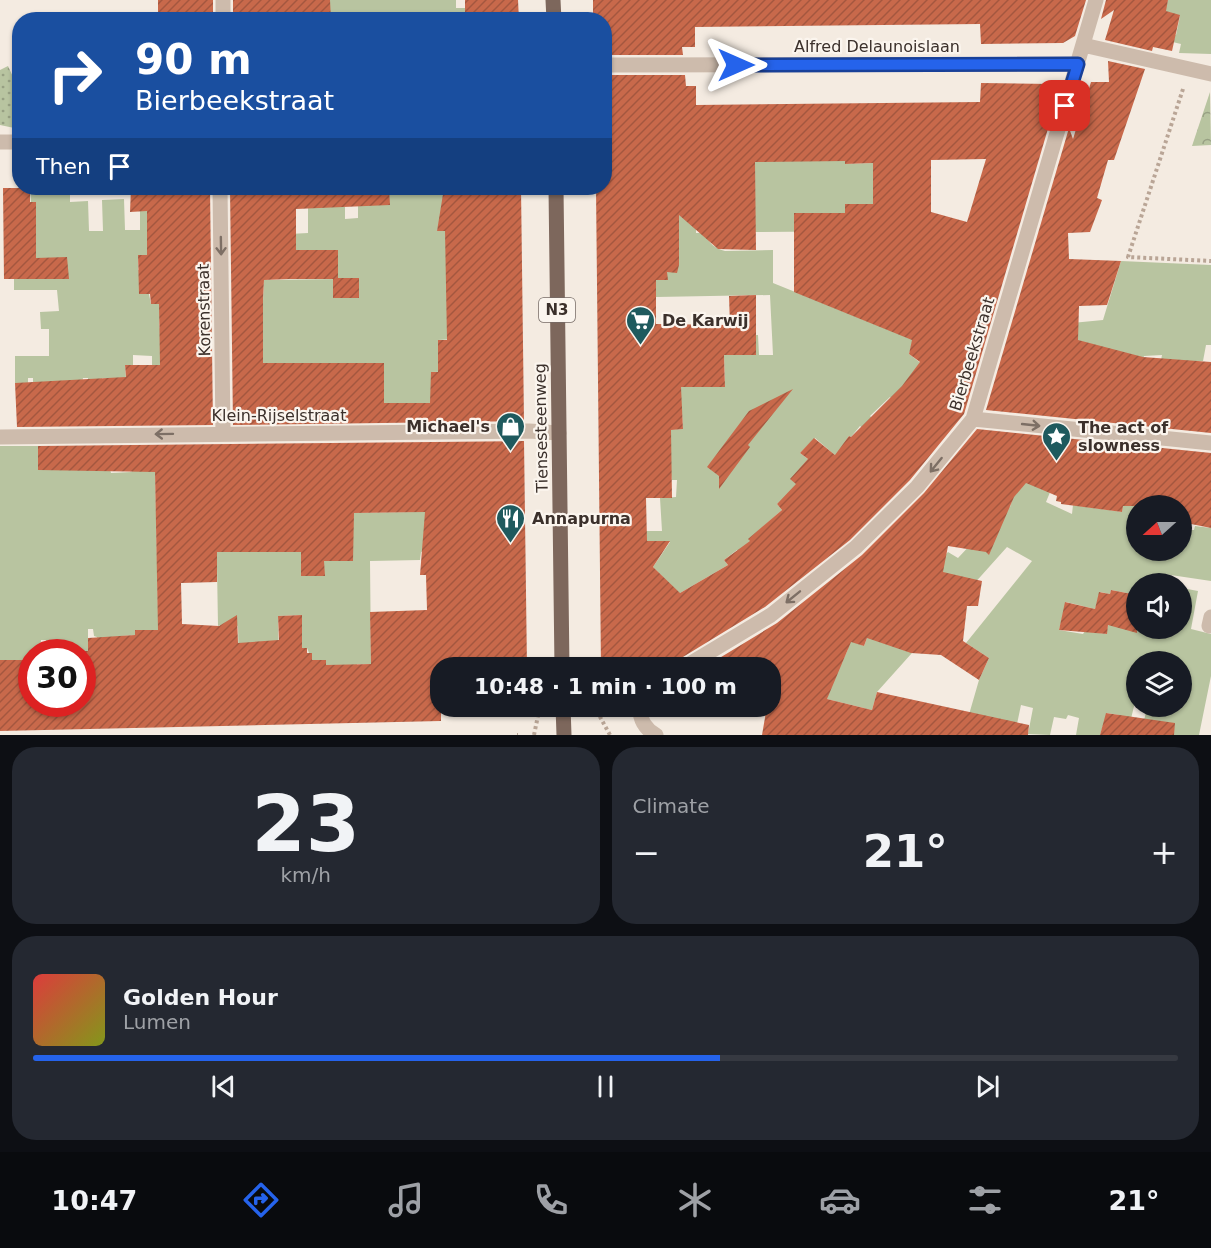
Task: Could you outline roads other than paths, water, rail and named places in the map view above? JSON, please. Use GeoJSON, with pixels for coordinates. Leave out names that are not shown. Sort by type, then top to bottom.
{"type":"FeatureCollection","features":[{"type":"Feature","properties":{"kind":"main road","name":"Tiensesteenweg"},"geometry":{"type":"LineString","coordinates":[[556,195],[562,657]]}},
{"type":"Feature","properties":{"kind":"main road"},"geometry":{"type":"LineString","coordinates":[[563,717],[564,735]]}},
{"type":"Feature","properties":{"kind":"street","name":"Bierbeekstraat"},"geometry":{"type":"LineString","coordinates":[[701,657],[771,615],[856,547],[917,487],[973,419],[1096,0]]}},
{"type":"Feature","properties":{"kind":"street"},"geometry":{"type":"LineString","coordinates":[[1083,45],[1211,74]]}},
{"type":"Feature","properties":{"kind":"street","name":"Alfred Delaunoislaan"},"geometry":{"type":"LineString","coordinates":[[612,65],[1078,64]]}},
{"type":"Feature","properties":{"kind":"street","name":"Korenstraat"},"geometry":{"type":"LineString","coordinates":[[220,195],[223,433]]}},
{"type":"Feature","properties":{"kind":"street"},"geometry":{"type":"LineString","coordinates":[[973,419],[1211,443]]}},
{"type":"Feature","properties":{"kind":"street","name":"Klein-Rijselstraat"},"geometry":{"type":"LineString","coordinates":[[0,437],[223,433],[529,431],[559,433]]}},
{"type":"Feature","properties":{"kind":"street"},"geometry":{"type":"LineString","coordinates":[[639,717],[653,733]]}},
{"type":"Feature","properties":{"kind":"place","name":"De Karwij"},"geometry":{"type":"Point","coordinates":[641,346]}},
{"type":"Feature","properties":{"kind":"place","name":"Michael's"},"geometry":{"type":"Point","coordinates":[511,452]}},
{"type":"Feature","properties":{"kind":"place","name":"The act of slowness"},"geometry":{"type":"Point","coordinates":[1057,462]}},
{"type":"Feature","properties":{"kind":"place","name":"Annapurna"},"geometry":{"type":"Point","coordinates":[511,544]}}]}
